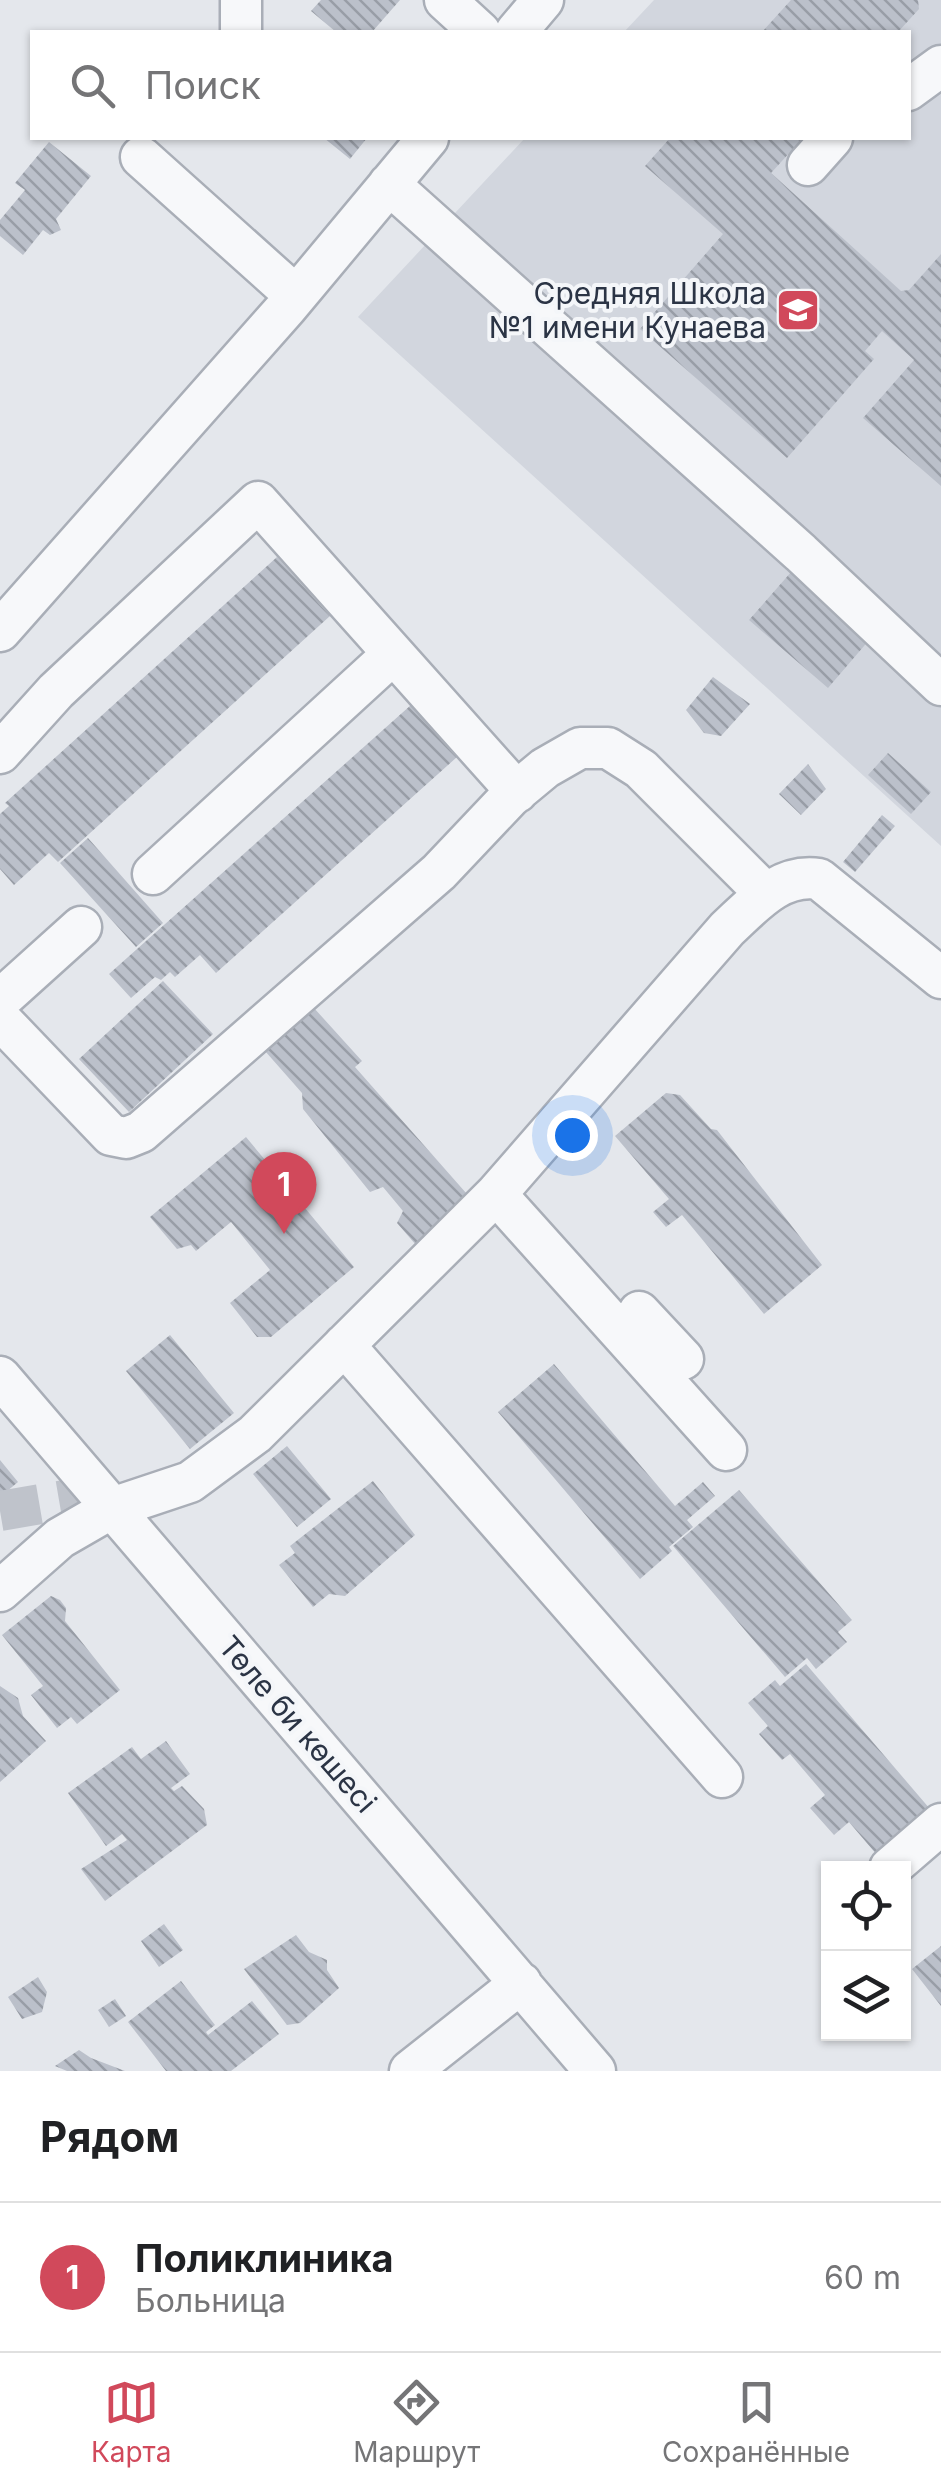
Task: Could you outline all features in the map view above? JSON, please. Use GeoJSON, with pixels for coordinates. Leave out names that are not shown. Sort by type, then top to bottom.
{"type":"FeatureCollection","features":[{"type":"Feature","properties":{"kind":"street"},"geometry":{"type":"LineString","coordinates":[[444,0],[478,30]]}},
{"type":"Feature","properties":{"kind":"street"},"geometry":{"type":"LineString","coordinates":[[518,30],[543,0]]}},
{"type":"Feature","properties":{"kind":"street"},"geometry":{"type":"LineString","coordinates":[[0,631],[296,296],[426,140]]}},
{"type":"Feature","properties":{"kind":"street"},"geometry":{"type":"LineString","coordinates":[[141,157],[296,296]]}},
{"type":"Feature","properties":{"kind":"street"},"geometry":{"type":"LineString","coordinates":[[389,184],[937,674]]}},
{"type":"Feature","properties":{"kind":"street"},"geometry":{"type":"LineString","coordinates":[[0,753],[56,691],[258,502],[517,792]]}},
{"type":"Feature","properties":{"kind":"street"},"geometry":{"type":"LineString","coordinates":[[153,874],[394,654]]}},
{"type":"Feature","properties":{"kind":"street"},"geometry":{"type":"LineString","coordinates":[[0,1019],[110,1136],[126,1138],[141,1132],[439,872],[517,792],[545,768],[580,748],[608,748],[640,770],[766,894]]}},
{"type":"Feature","properties":{"kind":"street"},"geometry":{"type":"LineString","coordinates":[[0,1591],[60,1538],[112,1508],[190,1482],[255,1434],[504,1183],[727,929],[766,894],[798,876],[835,888],[941,978]]}},
{"type":"Feature","properties":{"kind":"street"},"geometry":{"type":"LineString","coordinates":[[0,1000],[81,927]]}},
{"type":"Feature","properties":{"kind":"street"},"geometry":{"type":"LineString","coordinates":[[504,1183],[682,1359]]}},
{"type":"Feature","properties":{"kind":"street"},"geometry":{"type":"LineString","coordinates":[[504,1183],[726,1450]]}},
{"type":"Feature","properties":{"kind":"street"},"geometry":{"type":"LineString","coordinates":[[344,1344],[722,1777]]}},
{"type":"Feature","properties":{"kind":"street","name":"Төле би көшесі"},"geometry":{"type":"LineString","coordinates":[[0,1377],[595,2071]]}},
{"type":"Feature","properties":{"kind":"street"},"geometry":{"type":"LineString","coordinates":[[898,1861],[941,1824]]}},
{"type":"Feature","properties":{"kind":"street"},"geometry":{"type":"LineString","coordinates":[[410,2071],[521,1983]]}},
{"type":"Feature","properties":{"kind":"shaded area"},"geometry":{"type":"Polygon","coordinates":[[[654,0],[941,0],[941,846],[358,317],[523,140],[911,140],[911,30],[626,30],[654,0]]]}},
{"type":"Feature","properties":{"kind":"building"},"geometry":{"type":"Polygon","coordinates":[[[321,0],[400,0],[374,30],[334,30],[311,11],[321,0]]]}},
{"type":"Feature","properties":{"kind":"building"},"geometry":{"type":"Polygon","coordinates":[[[791,0],[918,0],[919,9],[900,30],[764,30],[791,0]]]}},
{"type":"Feature","properties":{"kind":"building"},"geometry":{"type":"Polygon","coordinates":[[[326,140],[365,140],[350,159],[326,140]]]}},
{"type":"Feature","properties":{"kind":"building","name":"Средняя Школа №1 имени Кунаева"},"geometry":{"type":"Polygon","coordinates":[[[668,140],[801,140],[771,173],[901,291],[909,290],[941,254],[941,486],[863,418],[914,360],[882,331],[865,351],[874,359],[787,458],[640,329],[723,234],[645,166],[668,140]]]}},
{"type":"Feature","properties":{"kind":"building"},"geometry":{"type":"Polygon","coordinates":[[[49,142],[91,176],[56,219],[61,230],[50,235],[43,230],[23,255],[0,236],[0,220],[25,190],[15,183],[49,142]]]}},
{"type":"Feature","properties":{"kind":"building"},"geometry":{"type":"Polygon","coordinates":[[[277,557],[330,616],[58,862],[49,853],[14,885],[0,869],[0,814],[9,806],[5,803],[277,557]]]}},
{"type":"Feature","properties":{"kind":"building"},"geometry":{"type":"Polygon","coordinates":[[[792,571],[870,639],[828,688],[749,620],[792,571]]]}},
{"type":"Feature","properties":{"kind":"building"},"geometry":{"type":"Polygon","coordinates":[[[713,677],[750,704],[721,736],[704,733],[686,710],[713,677]]]}},
{"type":"Feature","properties":{"kind":"building"},"geometry":{"type":"Polygon","coordinates":[[[411,705],[457,757],[216,973],[200,955],[175,977],[170,972],[161,980],[155,977],[131,998],[109,974],[411,705]]]}},
{"type":"Feature","properties":{"kind":"building"},"geometry":{"type":"Polygon","coordinates":[[[888,753],[931,792],[911,814],[868,775],[888,753]]]}},
{"type":"Feature","properties":{"kind":"building"},"geometry":{"type":"Polygon","coordinates":[[[808,764],[826,789],[801,815],[779,794],[808,764]]]}},
{"type":"Feature","properties":{"kind":"building"},"geometry":{"type":"Polygon","coordinates":[[[882,815],[895,826],[855,872],[843,862],[882,815]]]}},
{"type":"Feature","properties":{"kind":"building"},"geometry":{"type":"Polygon","coordinates":[[[88,838],[163,923],[136,947],[60,863],[88,838]]]}},
{"type":"Feature","properties":{"kind":"building"},"geometry":{"type":"Polygon","coordinates":[[[163,981],[213,1034],[129,1112],[79,1059],[163,981]]]}},
{"type":"Feature","properties":{"kind":"building"},"geometry":{"type":"Polygon","coordinates":[[[314,1008],[362,1061],[355,1067],[474,1202],[416,1245],[397,1223],[403,1211],[383,1187],[370,1192],[303,1109],[302,1093],[265,1051],[314,1008]]]}},
{"type":"Feature","properties":{"kind":"building"},"geometry":{"type":"Polygon","coordinates":[[[666,1093],[680,1095],[711,1129],[717,1130],[822,1265],[764,1314],[682,1215],[666,1227],[653,1212],[669,1199],[615,1136],[666,1093]]]}},
{"type":"Feature","properties":{"kind":"building"},"geometry":{"type":"Polygon","coordinates":[[[246,1137],[354,1267],[271,1337],[257,1337],[230,1303],[270,1270],[231,1222],[196,1251],[191,1245],[177,1249],[150,1217],[246,1137]]]}},
{"type":"Feature","properties":{"kind":"building"},"geometry":{"type":"Polygon","coordinates":[[[170,1335],[234,1413],[190,1449],[126,1371],[170,1335]]]}},
{"type":"Feature","properties":{"kind":"building"},"geometry":{"type":"Polygon","coordinates":[[[554,1364],[675,1506],[703,1482],[715,1496],[687,1520],[693,1527],[669,1547],[672,1551],[640,1579],[498,1412],[554,1364]]]}},
{"type":"Feature","properties":{"kind":"building"},"geometry":{"type":"Polygon","coordinates":[[[287,1446],[331,1499],[297,1527],[253,1474],[287,1446]]]}},
{"type":"Feature","properties":{"kind":"building"},"geometry":{"type":"Polygon","coordinates":[[[0,1460],[18,1482],[0,1497],[0,1460]]]}},
{"type":"Feature","properties":{"kind":"building"},"geometry":{"type":"Polygon","coordinates":[[[373,1481],[415,1535],[345,1596],[329,1594],[313,1607],[279,1565],[295,1553],[290,1546],[373,1481]]]}},
{"type":"Feature","properties":{"kind":"building"},"geometry":{"type":"Polygon","coordinates":[[[739,1490],[852,1620],[838,1632],[847,1642],[816,1669],[807,1658],[785,1677],[673,1546],[739,1490]]]}},
{"type":"Feature","properties":{"kind":"building"},"geometry":{"type":"Polygon","coordinates":[[[51,1596],[66,1608],[65,1621],[120,1690],[77,1724],[71,1717],[57,1728],[31,1695],[43,1686],[2,1635],[51,1596]]]}},
{"type":"Feature","properties":{"kind":"building"},"geometry":{"type":"Polygon","coordinates":[[[806,1664],[936,1816],[884,1861],[849,1822],[834,1835],[810,1808],[825,1795],[790,1754],[782,1760],[759,1734],[768,1726],[748,1703],[775,1680],[780,1686],[806,1664]]]}},
{"type":"Feature","properties":{"kind":"building"},"geometry":{"type":"Polygon","coordinates":[[[0,1686],[18,1698],[23,1716],[46,1741],[0,1782],[0,1686]]]}},
{"type":"Feature","properties":{"kind":"building"},"geometry":{"type":"Polygon","coordinates":[[[166,1741],[190,1774],[171,1788],[174,1791],[182,1786],[204,1809],[207,1825],[105,1901],[81,1869],[127,1840],[122,1834],[106,1846],[68,1793],[132,1747],[141,1759],[166,1741]]]}},
{"type":"Feature","properties":{"kind":"building"},"geometry":{"type":"Polygon","coordinates":[[[164,1924],[183,1950],[159,1967],[141,1941],[164,1924]]]}},
{"type":"Feature","properties":{"kind":"building"},"geometry":{"type":"Polygon","coordinates":[[[296,1935],[309,1952],[327,1960],[327,1970],[339,1988],[300,2023],[287,2025],[244,1969],[296,1935]]]}},
{"type":"Feature","properties":{"kind":"building"},"geometry":{"type":"Polygon","coordinates":[[[941,1946],[941,2006],[912,1969],[941,1946]]]}},
{"type":"Feature","properties":{"kind":"building"},"geometry":{"type":"Polygon","coordinates":[[[38,1977],[47,1992],[42,2012],[22,2019],[8,1997],[38,1977]]]}},
{"type":"Feature","properties":{"kind":"building"},"geometry":{"type":"Polygon","coordinates":[[[181,1981],[215,2025],[206,2032],[208,2035],[252,2001],[279,2034],[231,2071],[166,2071],[128,2022],[181,1981]]]}},
{"type":"Feature","properties":{"kind":"building"},"geometry":{"type":"Polygon","coordinates":[[[115,1999],[126,2016],[109,2027],[98,2010],[115,1999]]]}},
{"type":"Feature","properties":{"kind":"building"},"geometry":{"type":"Polygon","coordinates":[[[79,2050],[125,2071],[67,2071],[55,2066],[79,2050]]]}},
{"type":"Feature","properties":{"kind":"tunnel"},"geometry":{"type":"LineString","coordinates":[[0,1511],[99,1494]]}},
{"type":"Feature","properties":{"kind":"place","name":"Средняя Школа №1 имени Кунаева"},"geometry":{"type":"Point","coordinates":[798,310]}},
{"type":"Feature","properties":{"kind":"place","name":"Поликлиника"},"geometry":{"type":"Point","coordinates":[284,1234]}}]}
